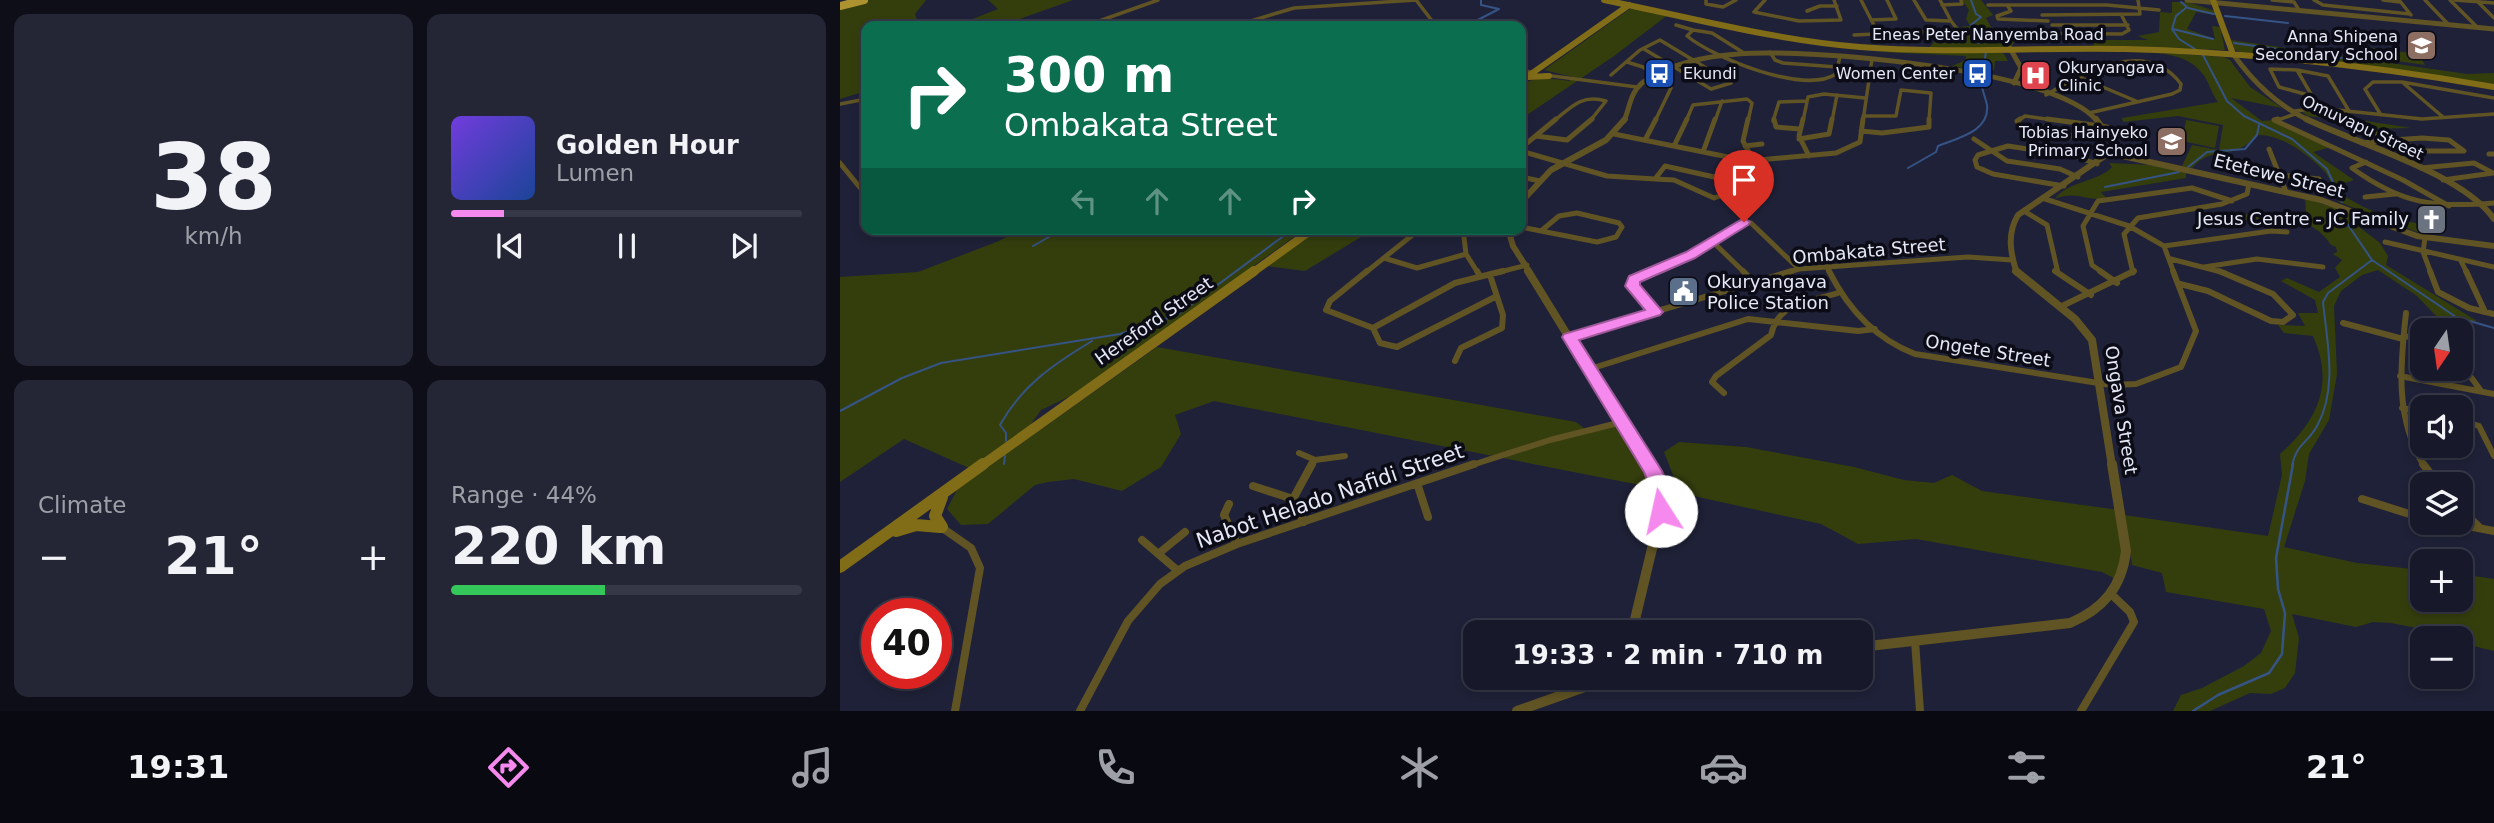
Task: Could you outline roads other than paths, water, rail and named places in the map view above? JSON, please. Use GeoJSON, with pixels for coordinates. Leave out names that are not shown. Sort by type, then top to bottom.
{"type":"FeatureCollection","features":[{"type":"Feature","properties":{"kind":"highway"},"geometry":{"type":"LineString","coordinates":[[840,5],[858,0]]}},
{"type":"Feature","properties":{"kind":"highway"},"geometry":{"type":"LineString","coordinates":[[840,5],[864,0]]}},
{"type":"Feature","properties":{"kind":"main road","name":"Eneas Peter Nanyemba Road"},"geometry":{"type":"LineString","coordinates":[[1604,0],[1632,2],[1831,44],[1919,50],[2026,48],[2208,52],[2282,58]]}},
{"type":"Feature","properties":{"kind":"main road"},"geometry":{"type":"LineString","coordinates":[[2213,1],[2234,56]]}},
{"type":"Feature","properties":{"kind":"main road"},"geometry":{"type":"LineString","coordinates":[[1526,78],[1632,2]]}},
{"type":"Feature","properties":{"kind":"main road"},"geometry":{"type":"LineString","coordinates":[[1989,49],[2015,56],[2017,50],[2026,48]]}},
{"type":"Feature","properties":{"kind":"main road","name":"Eneas Peter Nanyemba Road"},"geometry":{"type":"LineString","coordinates":[[2208,52],[2239,57],[2282,58],[2494,87]]}},
{"type":"Feature","properties":{"kind":"main road"},"geometry":{"type":"LineString","coordinates":[[1536,71],[1549,76]]}},
{"type":"Feature","properties":{"kind":"main road"},"geometry":{"type":"LineString","coordinates":[[1526,80],[1549,76]]}},
{"type":"Feature","properties":{"kind":"main road","name":"Hereford Street"},"geometry":{"type":"LineString","coordinates":[[840,565],[1305,235]]}},
{"type":"Feature","properties":{"kind":"main road","name":"Hereford Street"},"geometry":{"type":"LineString","coordinates":[[840,565],[1016,441]]}},
{"type":"Feature","properties":{"kind":"main road"},"geometry":{"type":"LineString","coordinates":[[941,527],[937,522],[936,510],[950,489]]}},
{"type":"Feature","properties":{"kind":"main road"},"geometry":{"type":"LineString","coordinates":[[881,538],[916,525],[941,527]]}},
{"type":"Feature","properties":{"kind":"street"},"geometry":{"type":"LineString","coordinates":[[1099,21],[1158,0]]}},
{"type":"Feature","properties":{"kind":"street"},"geometry":{"type":"LineString","coordinates":[[1247,21],[1300,7],[1416,0],[1432,21]]}},
{"type":"Feature","properties":{"kind":"street"},"geometry":{"type":"LineString","coordinates":[[1706,0],[1706,4],[1723,7],[1736,0]]}},
{"type":"Feature","properties":{"kind":"street"},"geometry":{"type":"LineString","coordinates":[[1765,0],[1754,12],[1817,21],[1843,19],[1834,0]]}},
{"type":"Feature","properties":{"kind":"street"},"geometry":{"type":"LineString","coordinates":[[1861,0],[1879,34]]}},
{"type":"Feature","properties":{"kind":"street"},"geometry":{"type":"LineString","coordinates":[[1871,20],[1896,19],[1887,0]]}},
{"type":"Feature","properties":{"kind":"street"},"geometry":{"type":"LineString","coordinates":[[1914,0],[1926,20],[1951,21]]}},
{"type":"Feature","properties":{"kind":"street"},"geometry":{"type":"LineString","coordinates":[[1941,2],[1962,4],[1961,0]]}},
{"type":"Feature","properties":{"kind":"street"},"geometry":{"type":"LineString","coordinates":[[2029,0],[2059,33]]}},
{"type":"Feature","properties":{"kind":"street"},"geometry":{"type":"LineString","coordinates":[[2042,15],[2140,14],[2138,0]]}},
{"type":"Feature","properties":{"kind":"street"},"geometry":{"type":"LineString","coordinates":[[2187,0],[2494,29]]}},
{"type":"Feature","properties":{"kind":"street"},"geometry":{"type":"LineString","coordinates":[[2272,0],[2294,2],[2299,10]]}},
{"type":"Feature","properties":{"kind":"street"},"geometry":{"type":"LineString","coordinates":[[2314,0],[2323,5],[2410,14]]}},
{"type":"Feature","properties":{"kind":"street"},"geometry":{"type":"LineString","coordinates":[[2383,0],[2399,1],[2417,22]]}},
{"type":"Feature","properties":{"kind":"street"},"geometry":{"type":"LineString","coordinates":[[2425,0],[2448,24]]}},
{"type":"Feature","properties":{"kind":"street"},"geometry":{"type":"LineString","coordinates":[[2452,0],[2477,27]]}},
{"type":"Feature","properties":{"kind":"street"},"geometry":{"type":"LineString","coordinates":[[2452,0],[2494,4]]}},
{"type":"Feature","properties":{"kind":"street"},"geometry":{"type":"LineString","coordinates":[[1854,35],[1958,30],[1941,2]]}},
{"type":"Feature","properties":{"kind":"street"},"geometry":{"type":"LineString","coordinates":[[2477,2],[2494,18]]}},
{"type":"Feature","properties":{"kind":"street"},"geometry":{"type":"LineString","coordinates":[[2081,3],[2091,14]]}},
{"type":"Feature","properties":{"kind":"street"},"geometry":{"type":"LineString","coordinates":[[1989,5],[2081,3],[2159,10]]}},
{"type":"Feature","properties":{"kind":"street"},"geometry":{"type":"LineString","coordinates":[[2007,5],[2011,11],[1997,16],[1998,19],[2048,21]]}},
{"type":"Feature","properties":{"kind":"street"},"geometry":{"type":"LineString","coordinates":[[1817,21],[1814,14],[1807,11],[1820,6],[1836,6]]}},
{"type":"Feature","properties":{"kind":"street"},"geometry":{"type":"LineString","coordinates":[[2487,11],[2494,12]]}},
{"type":"Feature","properties":{"kind":"street"},"geometry":{"type":"LineString","coordinates":[[2009,33],[2122,34],[2128,31],[2128,25],[2121,14]]}},
{"type":"Feature","properties":{"kind":"street"},"geometry":{"type":"LineString","coordinates":[[1676,25],[1712,33],[1744,53]]}},
{"type":"Feature","properties":{"kind":"street"},"geometry":{"type":"LineString","coordinates":[[2052,25],[2128,25]]}},
{"type":"Feature","properties":{"kind":"street"},"geometry":{"type":"LineString","coordinates":[[1693,30],[1687,34],[1688,38],[1721,56],[1768,73],[1829,78],[1836,75],[1840,57]]}},
{"type":"Feature","properties":{"kind":"street"},"geometry":{"type":"LineString","coordinates":[[1611,75],[1654,41],[1663,40],[1731,84],[1711,89],[1644,49]]}},
{"type":"Feature","properties":{"kind":"street"},"geometry":{"type":"LineString","coordinates":[[2010,48],[2021,71],[2014,83]]}},
{"type":"Feature","properties":{"kind":"street"},"geometry":{"type":"LineString","coordinates":[[1770,52],[1775,60],[1783,63],[1837,67]]}},
{"type":"Feature","properties":{"kind":"street"},"geometry":{"type":"LineString","coordinates":[[1526,196],[1562,162],[1614,134],[1622,124],[1629,98],[1637,87],[1676,68],[1721,56],[1770,52],[1954,68],[2014,83],[2089,113],[2107,127],[2113,141],[2109,153],[2097,164],[2042,198],[2012,221],[2012,260]]}},
{"type":"Feature","properties":{"kind":"street","name":"Omuvapu Street"},"geometry":{"type":"LineString","coordinates":[[2234,56],[2253,84],[2297,112],[2443,180],[2482,204],[2493,216]]}},
{"type":"Feature","properties":{"kind":"street"},"geometry":{"type":"LineString","coordinates":[[1614,134],[1753,160],[1847,150],[1860,142],[1872,59]]}},
{"type":"Feature","properties":{"kind":"street"},"geometry":{"type":"LineString","coordinates":[[1627,62],[1656,76],[1671,88],[1645,140]]}},
{"type":"Feature","properties":{"kind":"street"},"geometry":{"type":"LineString","coordinates":[[2046,95],[2101,65],[2125,63],[2161,68],[2179,80],[2178,92],[2089,113]]}},
{"type":"Feature","properties":{"kind":"street"},"geometry":{"type":"LineString","coordinates":[[1936,78],[1954,68]]}},
{"type":"Feature","properties":{"kind":"street"},"geometry":{"type":"LineString","coordinates":[[1526,70],[1536,71]]}},
{"type":"Feature","properties":{"kind":"street"},"geometry":{"type":"LineString","coordinates":[[2312,96],[2279,87],[2269,70],[2297,70],[2328,76],[2349,111]]}},
{"type":"Feature","properties":{"kind":"street"},"geometry":{"type":"LineString","coordinates":[[2297,70],[2319,108]]}},
{"type":"Feature","properties":{"kind":"street"},"geometry":{"type":"LineString","coordinates":[[1549,76],[1637,87]]}},
{"type":"Feature","properties":{"kind":"street"},"geometry":{"type":"LineString","coordinates":[[2079,77],[2136,101]]}},
{"type":"Feature","properties":{"kind":"street"},"geometry":{"type":"LineString","coordinates":[[2381,115],[2365,89],[2367,85],[2380,81],[2402,82],[2494,98]]}},
{"type":"Feature","properties":{"kind":"street"},"geometry":{"type":"LineString","coordinates":[[2402,82],[2440,118],[2440,127]]}},
{"type":"Feature","properties":{"kind":"street"},"geometry":{"type":"LineString","coordinates":[[1861,131],[1893,132],[1928,127],[1931,93],[1901,90],[1896,116],[1863,116]]}},
{"type":"Feature","properties":{"kind":"street"},"geometry":{"type":"LineString","coordinates":[[1799,139],[1829,134],[1837,95]]}},
{"type":"Feature","properties":{"kind":"street"},"geometry":{"type":"LineString","coordinates":[[1809,156],[1799,139],[1806,101],[1810,96],[1865,98]]}},
{"type":"Feature","properties":{"kind":"street"},"geometry":{"type":"LineString","coordinates":[[1526,145],[1536,136],[1580,99],[1592,97],[1606,101],[1595,116],[1567,140],[1536,136]]}},
{"type":"Feature","properties":{"kind":"street"},"geometry":{"type":"LineString","coordinates":[[840,104],[861,100]]}},
{"type":"Feature","properties":{"kind":"street"},"geometry":{"type":"LineString","coordinates":[[1703,152],[1723,101]]}},
{"type":"Feature","properties":{"kind":"street"},"geometry":{"type":"LineString","coordinates":[[1674,146],[1693,105],[1751,101],[1742,137],[1753,160]]}},
{"type":"Feature","properties":{"kind":"street"},"geometry":{"type":"LineString","coordinates":[[1800,130],[1776,127],[1773,122],[1779,101],[1806,101]]}},
{"type":"Feature","properties":{"kind":"street"},"geometry":{"type":"LineString","coordinates":[[2449,206],[2366,162],[2274,120],[2319,108],[2440,118],[2494,114]]}},
{"type":"Feature","properties":{"kind":"street"},"geometry":{"type":"LineString","coordinates":[[2086,124],[2078,135],[2073,136],[2022,128],[2017,121],[2025,116],[2086,124],[2107,127]]}},
{"type":"Feature","properties":{"kind":"street"},"geometry":{"type":"LineString","coordinates":[[2362,143],[2394,141],[2440,137],[2464,151],[2428,153],[2394,141],[2366,129]]}},
{"type":"Feature","properties":{"kind":"street"},"geometry":{"type":"LineString","coordinates":[[1974,139],[2007,161],[2060,169],[2078,177]]}},
{"type":"Feature","properties":{"kind":"street"},"geometry":{"type":"LineString","coordinates":[[1745,146],[1762,144]]}},
{"type":"Feature","properties":{"kind":"street"},"geometry":{"type":"LineString","coordinates":[[2064,186],[1983,172],[1975,165],[1975,160],[1978,155],[2006,146],[2074,156],[2097,164]]}},
{"type":"Feature","properties":{"kind":"street"},"geometry":{"type":"LineString","coordinates":[[2269,149],[2286,192]]}},
{"type":"Feature","properties":{"kind":"street"},"geometry":{"type":"LineString","coordinates":[[1526,151],[1607,176],[1682,182],[1714,198],[1720,196],[1732,181],[1667,166],[1663,166],[1655,179]]}},
{"type":"Feature","properties":{"kind":"street","name":"Etetewe Street"},"geometry":{"type":"LineString","coordinates":[[2109,153],[2321,200],[2425,238],[2494,245]]}},
{"type":"Feature","properties":{"kind":"street"},"geometry":{"type":"LineString","coordinates":[[2366,162],[2352,168],[2414,204],[2449,206],[2494,203]]}},
{"type":"Feature","properties":{"kind":"street"},"geometry":{"type":"LineString","coordinates":[[840,163],[861,189]]}},
{"type":"Feature","properties":{"kind":"street"},"geometry":{"type":"LineString","coordinates":[[2420,169],[2474,163],[2493,173],[2443,180]]}},
{"type":"Feature","properties":{"kind":"street"},"geometry":{"type":"LineString","coordinates":[[2281,175],[2319,179]]}},
{"type":"Feature","properties":{"kind":"street"},"geometry":{"type":"LineString","coordinates":[[1526,178],[1540,181]]}},
{"type":"Feature","properties":{"kind":"street"},"geometry":{"type":"LineString","coordinates":[[2060,307],[2117,283],[2134,271],[2124,234],[2129,226],[2148,214],[2232,201],[2247,194],[2249,184]]}},
{"type":"Feature","properties":{"kind":"street"},"geometry":{"type":"LineString","coordinates":[[2117,283],[2091,263],[2083,226],[2100,201],[2188,188],[2207,191],[2232,201]]}},
{"type":"Feature","properties":{"kind":"street"},"geometry":{"type":"LineString","coordinates":[[2365,197],[2395,194]]}},
{"type":"Feature","properties":{"kind":"street"},"geometry":{"type":"LineString","coordinates":[[2042,198],[2129,226],[2164,246],[2271,231],[2287,232]]}},
{"type":"Feature","properties":{"kind":"street"},"geometry":{"type":"LineString","coordinates":[[2024,211],[2047,225],[2055,271],[2091,295]]}},
{"type":"Feature","properties":{"kind":"street"},"geometry":{"type":"LineString","coordinates":[[1526,228],[1541,231],[1604,242],[1616,237],[1622,227],[1619,223],[1567,213],[1557,215],[1541,231]]}},
{"type":"Feature","properties":{"kind":"street"},"geometry":{"type":"LineString","coordinates":[[1655,312],[1632,286],[1634,279],[1673,264],[1748,222],[1799,269]]}},
{"type":"Feature","properties":{"kind":"street"},"geometry":{"type":"LineString","coordinates":[[1413,235],[1325,307],[1329,312],[1373,328],[1444,289],[1480,276],[1527,265]]}},
{"type":"Feature","properties":{"kind":"street"},"geometry":{"type":"LineString","coordinates":[[1464,235],[1466,254],[1480,276]]}},
{"type":"Feature","properties":{"kind":"street"},"geometry":{"type":"LineString","coordinates":[[1509,235],[1511,242],[1653,471],[1662,501],[1635,620]]}},
{"type":"Feature","properties":{"kind":"street"},"geometry":{"type":"LineString","coordinates":[[2425,238],[2423,252],[2438,292],[2459,304],[2494,314]]}},
{"type":"Feature","properties":{"kind":"street"},"geometry":{"type":"LineString","coordinates":[[1713,242],[1755,282]]}},
{"type":"Feature","properties":{"kind":"street"},"geometry":{"type":"LineString","coordinates":[[2385,242],[2494,267]]}},
{"type":"Feature","properties":{"kind":"street","name":"Ongete Street"},"geometry":{"type":"LineString","coordinates":[[1827,267],[1838,293],[1875,329],[1915,354],[2099,383],[2136,384],[2181,367],[2196,331],[2164,246]]}},
{"type":"Feature","properties":{"kind":"street"},"geometry":{"type":"LineString","coordinates":[[1384,258],[1417,268],[1466,254]]}},
{"type":"Feature","properties":{"kind":"street","name":"Ombakata Street"},"geometry":{"type":"LineString","coordinates":[[1570,337],[1799,269],[1968,257],[2012,260]]}},
{"type":"Feature","properties":{"kind":"street"},"geometry":{"type":"LineString","coordinates":[[2204,267],[2257,258],[2323,267]]}},
{"type":"Feature","properties":{"kind":"street"},"geometry":{"type":"LineString","coordinates":[[2171,259],[2246,281],[2288,304],[2292,317],[2283,322],[2267,320],[2208,291],[2180,284]]}},
{"type":"Feature","properties":{"kind":"street","name":"Ongava Street"},"geometry":{"type":"LineString","coordinates":[[1873,646],[2070,623],[2095,610],[2111,594],[2121,576],[2126,551],[2092,340],[2086,329],[2023,280],[2012,260]]}},
{"type":"Feature","properties":{"kind":"street"},"geometry":{"type":"LineString","coordinates":[[2461,261],[2485,312]]}},
{"type":"Feature","properties":{"kind":"street"},"geometry":{"type":"LineString","coordinates":[[1455,361],[1461,348],[1502,328],[1505,320],[1495,297],[1490,275]]}},
{"type":"Feature","properties":{"kind":"street"},"geometry":{"type":"LineString","coordinates":[[1724,393],[1712,382],[1716,376],[1771,335],[1774,321],[1783,310],[1838,293]]}},
{"type":"Feature","properties":{"kind":"street"},"geometry":{"type":"LineString","coordinates":[[1373,328],[1376,340],[1381,345],[1396,347],[1495,297]]}},
{"type":"Feature","properties":{"kind":"street"},"geometry":{"type":"LineString","coordinates":[[2406,313],[2400,376],[2402,408],[2412,442],[2431,472]]}},
{"type":"Feature","properties":{"kind":"street"},"geometry":{"type":"LineString","coordinates":[[1590,369],[1748,319],[1858,331],[1875,329]]}},
{"type":"Feature","properties":{"kind":"street"},"geometry":{"type":"LineString","coordinates":[[2343,323],[2410,338]]}},
{"type":"Feature","properties":{"kind":"street"},"geometry":{"type":"LineString","coordinates":[[2400,376],[2494,394]]}},
{"type":"Feature","properties":{"kind":"street"},"geometry":{"type":"LineString","coordinates":[[2473,379],[2482,391]]}},
{"type":"Feature","properties":{"kind":"street"},"geometry":{"type":"LineString","coordinates":[[2402,408],[2410,410]]}},
{"type":"Feature","properties":{"kind":"street","name":"Nabot Helado Nafidi Street"},"geometry":{"type":"LineString","coordinates":[[1080,711],[1128,621],[1160,584],[1177,570],[1237,544],[1418,483],[1585,429],[1622,422]]}},
{"type":"Feature","properties":{"kind":"street"},"geometry":{"type":"LineString","coordinates":[[2473,424],[2479,426],[2494,456]]}},
{"type":"Feature","properties":{"kind":"street"},"geometry":{"type":"LineString","coordinates":[[1299,453],[1315,460],[1345,456]]}},
{"type":"Feature","properties":{"kind":"street"},"geometry":{"type":"LineString","coordinates":[[1293,499],[1315,460]]}},
{"type":"Feature","properties":{"kind":"street"},"geometry":{"type":"LineString","coordinates":[[1418,483],[1428,517]]}},
{"type":"Feature","properties":{"kind":"street"},"geometry":{"type":"LineString","coordinates":[[1253,486],[1293,499],[1304,522]]}},
{"type":"Feature","properties":{"kind":"street"},"geometry":{"type":"LineString","coordinates":[[2362,499],[2410,514]]}},
{"type":"Feature","properties":{"kind":"street"},"geometry":{"type":"LineString","coordinates":[[1229,504],[1224,515],[1237,544]]}},
{"type":"Feature","properties":{"kind":"street"},"geometry":{"type":"LineString","coordinates":[[913,513],[968,544],[977,555],[980,568],[955,711]]}},
{"type":"Feature","properties":{"kind":"street"},"geometry":{"type":"LineString","coordinates":[[2473,521],[2480,528]]}},
{"type":"Feature","properties":{"kind":"street"},"geometry":{"type":"LineString","coordinates":[[2473,527],[2494,531]]}},
{"type":"Feature","properties":{"kind":"street"},"geometry":{"type":"LineString","coordinates":[[1158,554],[1185,532]]}},
{"type":"Feature","properties":{"kind":"street"},"geometry":{"type":"LineString","coordinates":[[1142,540],[1177,570]]}},
{"type":"Feature","properties":{"kind":"street"},"geometry":{"type":"LineString","coordinates":[[2081,711],[2134,622],[2130,612],[2111,594]]}},
{"type":"Feature","properties":{"kind":"street"},"geometry":{"type":"LineString","coordinates":[[1915,641],[1920,711]]}},
{"type":"Feature","properties":{"kind":"street"},"geometry":{"type":"LineString","coordinates":[[1517,711],[1576,690]]}},
{"type":"Feature","properties":{"kind":"waterway"},"geometry":{"type":"LineString","coordinates":[[1476,21],[1499,9],[1481,5],[1481,0]]}},
{"type":"Feature","properties":{"kind":"waterway"},"geometry":{"type":"LineString","coordinates":[[1971,0],[1976,14],[1981,17],[1971,25],[1976,28],[1974,32],[1979,43]]}},
{"type":"Feature","properties":{"kind":"waterway"},"geometry":{"type":"LineString","coordinates":[[2181,2],[2187,7],[2176,16],[2172,29],[2179,39],[2195,49]]}},
{"type":"Feature","properties":{"kind":"waterway"},"geometry":{"type":"LineString","coordinates":[[2188,8],[2214,14]]}},
{"type":"Feature","properties":{"kind":"waterway"},"geometry":{"type":"LineString","coordinates":[[2225,16],[2288,23]]}},
{"type":"Feature","properties":{"kind":"waterway"},"geometry":{"type":"LineString","coordinates":[[2173,29],[2213,39]]}},
{"type":"Feature","properties":{"kind":"waterway"},"geometry":{"type":"LineString","coordinates":[[2234,43],[2348,59]]}},
{"type":"Feature","properties":{"kind":"waterway"},"geometry":{"type":"LineString","coordinates":[[1983,69],[1986,52]]}},
{"type":"Feature","properties":{"kind":"waterway"},"geometry":{"type":"LineString","coordinates":[[2203,55],[2227,101],[2244,116],[2292,139],[2327,169],[2342,202]]}},
{"type":"Feature","properties":{"kind":"waterway"},"geometry":{"type":"LineString","coordinates":[[1908,168],[1936,152],[1938,146],[1971,133],[1983,122],[1987,105],[1980,77]]}},
{"type":"Feature","properties":{"kind":"waterway"},"geometry":{"type":"LineString","coordinates":[[2188,167],[2207,152],[2245,149],[2257,135],[2259,125]]}},
{"type":"Feature","properties":{"kind":"waterway"},"geometry":{"type":"LineString","coordinates":[[2105,187],[2179,172]]}},
{"type":"Feature","properties":{"kind":"waterway"},"geometry":{"type":"LineString","coordinates":[[2344,213],[2344,219],[2372,260]]}},
{"type":"Feature","properties":{"kind":"waterway"},"geometry":{"type":"LineString","coordinates":[[1033,246],[1052,235]]}},
{"type":"Feature","properties":{"kind":"waterway"},"geometry":{"type":"LineString","coordinates":[[840,411],[902,378],[941,363],[1120,334],[1177,315],[1285,235]]}},
{"type":"Feature","properties":{"kind":"waterway"},"geometry":{"type":"LineString","coordinates":[[2292,466],[2299,448],[2314,432],[2327,396],[2329,365],[2323,302],[2328,293],[2372,260]]}},
{"type":"Feature","properties":{"kind":"waterway"},"geometry":{"type":"LineString","coordinates":[[2372,260],[2456,317],[2494,328]]}},
{"type":"Feature","properties":{"kind":"waterway"},"geometry":{"type":"LineString","coordinates":[[1006,441],[1006,433],[1000,425],[1018,398],[1052,367],[1092,341]]}},
{"type":"Feature","properties":{"kind":"waterway"},"geometry":{"type":"LineString","coordinates":[[1004,464],[1005,456]]}},
{"type":"Feature","properties":{"kind":"waterway"},"geometry":{"type":"LineString","coordinates":[[2193,711],[2218,695],[2269,673],[2282,654],[2285,613],[2278,589],[2276,558],[2293,464]]}},
{"type":"Feature","properties":{"kind":"place","name":"Anna Shipena Secondary School"},"geometry":{"type":"Point","coordinates":[2421,45]}},
{"type":"Feature","properties":{"kind":"place","name":"Ekundi"},"geometry":{"type":"Point","coordinates":[1660,73]}},
{"type":"Feature","properties":{"kind":"place","name":"Women Center"},"geometry":{"type":"Point","coordinates":[1978,73]}},
{"type":"Feature","properties":{"kind":"place","name":"Okuryangava Clinic"},"geometry":{"type":"Point","coordinates":[2035,76]}},
{"type":"Feature","properties":{"kind":"place","name":"Tobias Hainyeko Primary School"},"geometry":{"type":"Point","coordinates":[2171,141]}},
{"type":"Feature","properties":{"kind":"place","name":"Jesus Centre - JC Family"},"geometry":{"type":"Point","coordinates":[2432,219]}},
{"type":"Feature","properties":{"kind":"place","name":"Okuryangava Police Station"},"geometry":{"type":"Point","coordinates":[1684,292]}}]}
